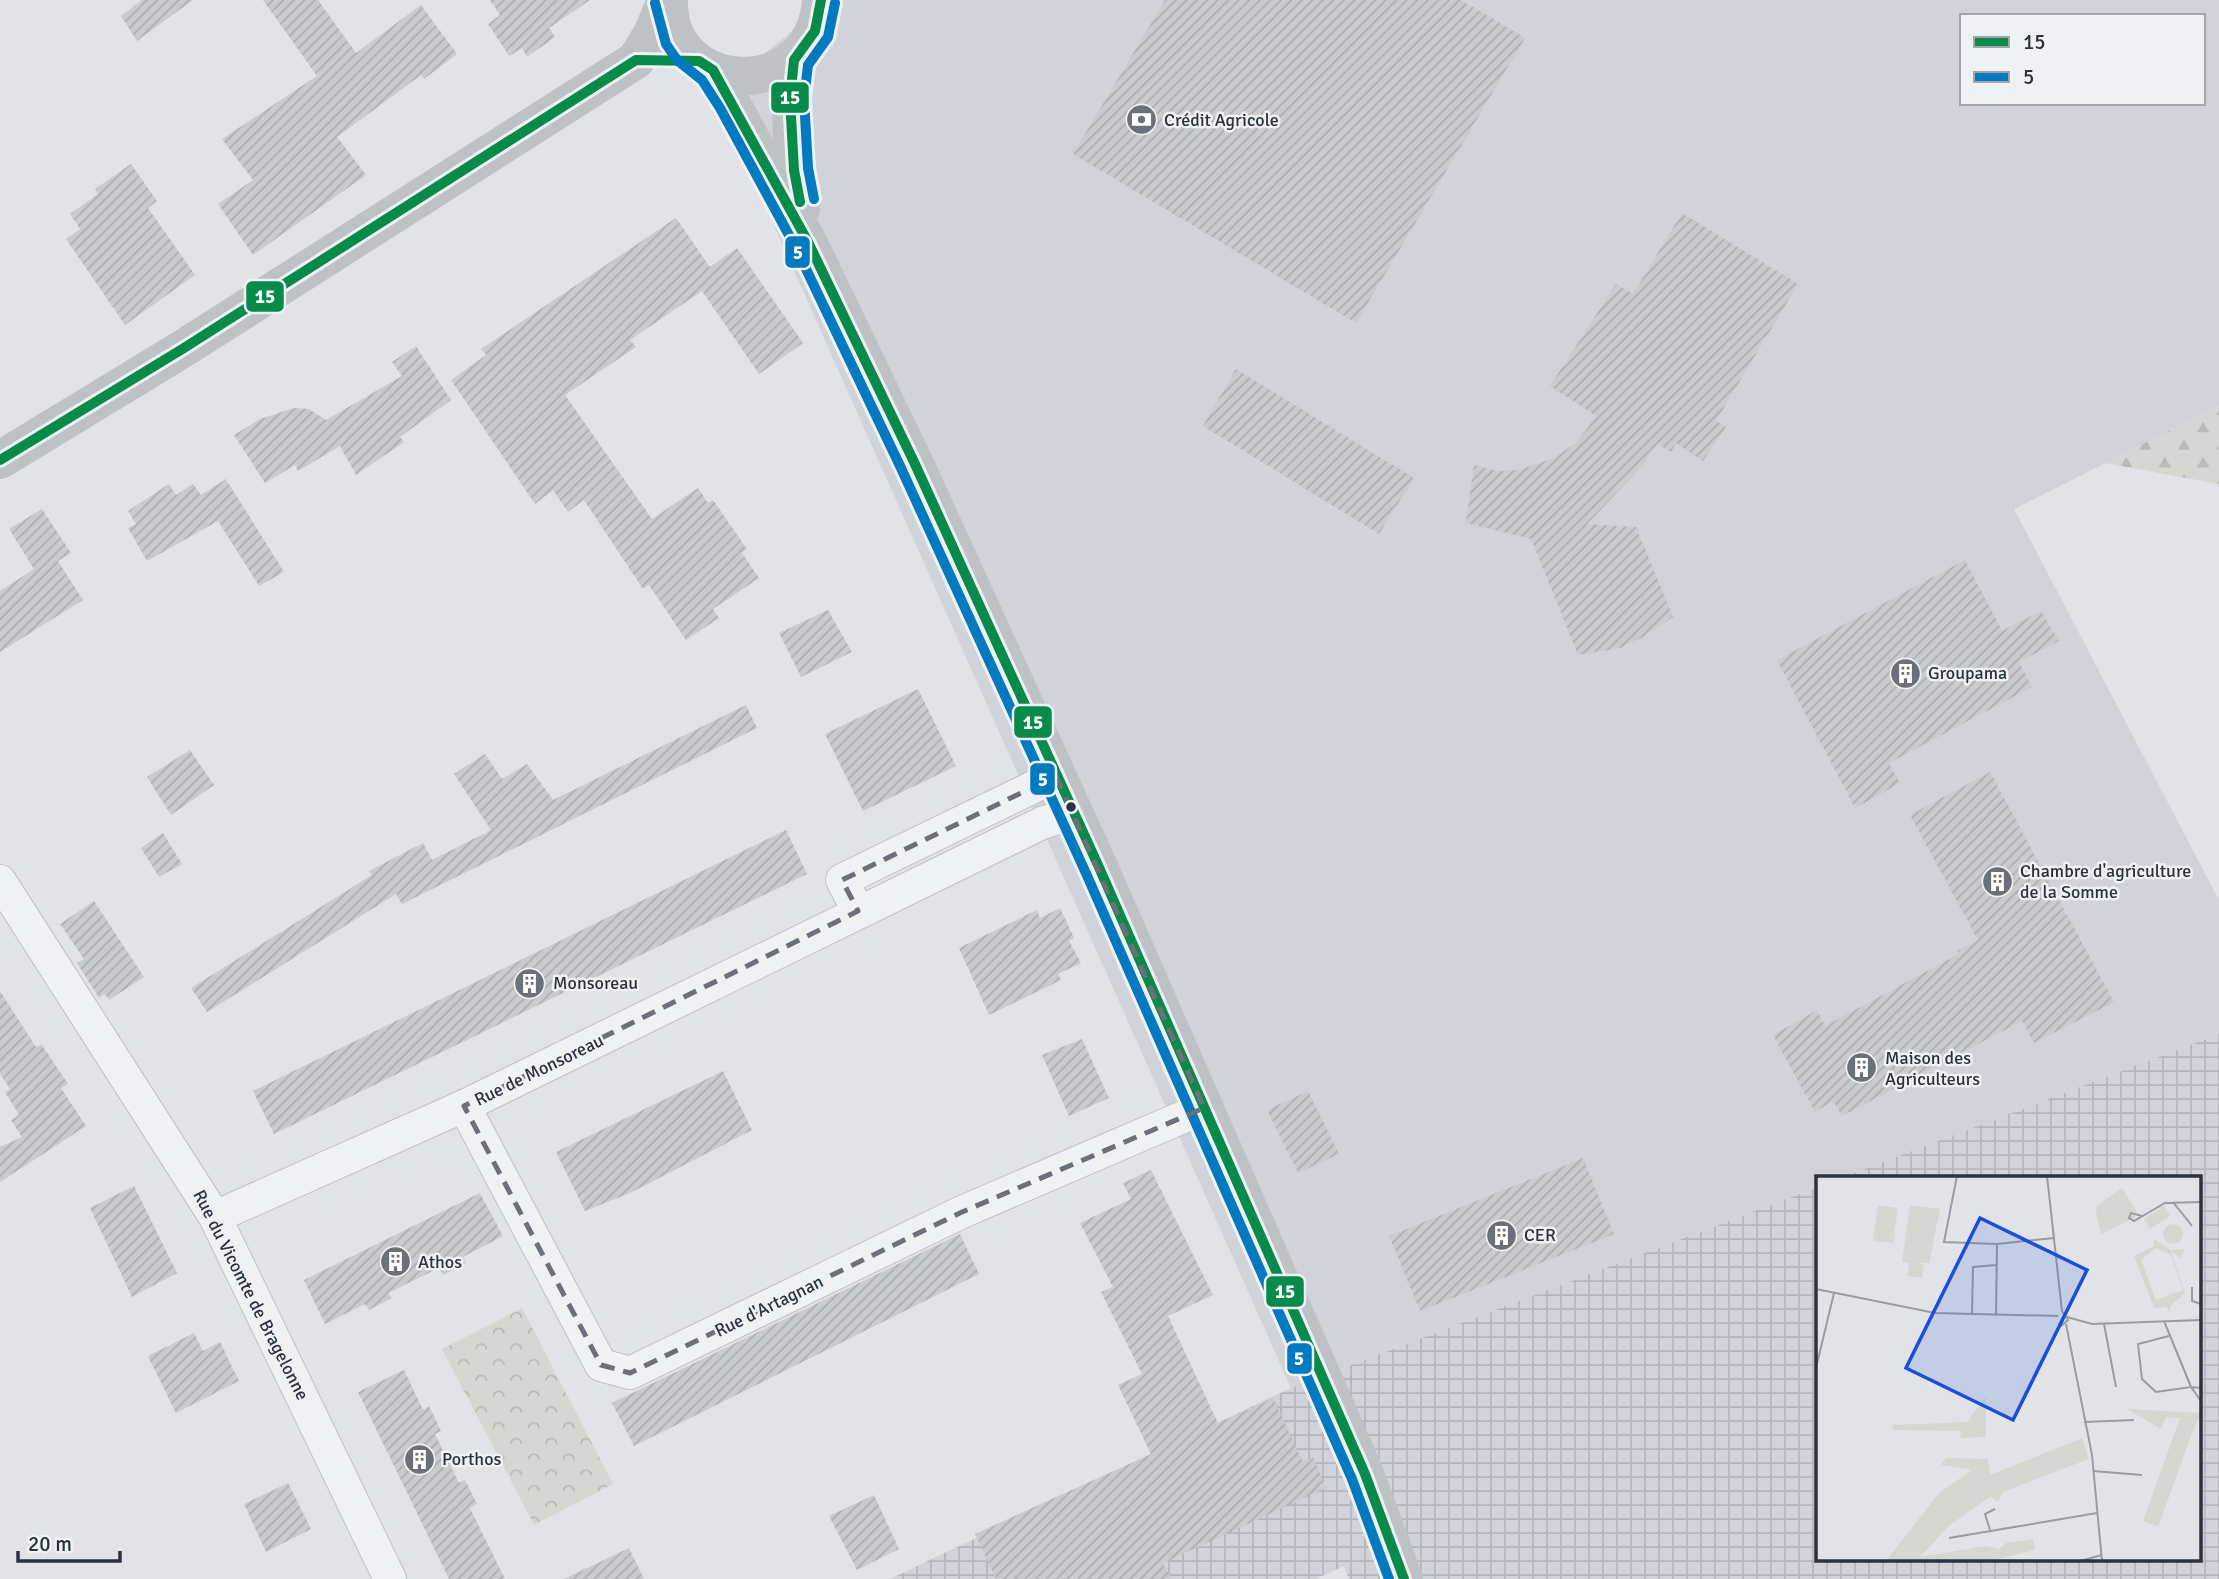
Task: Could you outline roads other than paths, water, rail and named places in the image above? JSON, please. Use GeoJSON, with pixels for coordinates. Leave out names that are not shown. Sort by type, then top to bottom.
{"type":"FeatureCollection","features":[{"type":"Feature","properties":{"kind":"street"},"geometry":{"type":"LineString","coordinates":[[0,460],[184,348],[636,60],[668,0]]}},
{"type":"Feature","properties":{"kind":"street"},"geometry":{"type":"LineString","coordinates":[[668,0],[678,37],[706,66],[808,242],[914,463],[1056,776],[1365,1474],[1404,1579]]}},
{"type":"Feature","properties":{"kind":"street"},"geometry":{"type":"LineString","coordinates":[[636,60],[706,66],[746,78],[764,75],[794,60],[815,31],[821,0]]}},
{"type":"Feature","properties":{"kind":"street"},"geometry":{"type":"LineString","coordinates":[[794,60],[790,99],[793,152],[808,242]]}},
{"type":"Feature","properties":{"kind":"street"},"geometry":{"type":"LineString","coordinates":[[858,911],[842,880],[1056,776]]}},
{"type":"Feature","properties":{"kind":"street","name":"Rue de Monsoreau"},"geometry":{"type":"LineString","coordinates":[[215,1217],[464,1106],[1042,822],[1072,813]]}},
{"type":"Feature","properties":{"kind":"street","name":"Rue du Vicomte de Bragelonne"},"geometry":{"type":"LineString","coordinates":[[0,881],[215,1217],[390,1579]]}},
{"type":"Feature","properties":{"kind":"street","name":"Rue d'Artagnan"},"geometry":{"type":"LineString","coordinates":[[464,1106],[601,1365],[630,1373],[962,1212],[1204,1108]]}},
{"type":"Feature","properties":{"kind":"place","name":"Crédit Agricole"},"geometry":{"type":"Point","coordinates":[1141,120]}},
{"type":"Feature","properties":{"kind":"place","name":"Groupama"},"geometry":{"type":"Point","coordinates":[1905,673]}},
{"type":"Feature","properties":{"kind":"place","name":"Chambre d'agriculture de la Somme"},"geometry":{"type":"Point","coordinates":[1997,881]}},
{"type":"Feature","properties":{"kind":"place","name":"Monsoreau"},"geometry":{"type":"Point","coordinates":[530,983]}},
{"type":"Feature","properties":{"kind":"place","name":"Maison des Agriculteurs"},"geometry":{"type":"Point","coordinates":[1862,1068]}},
{"type":"Feature","properties":{"kind":"place","name":"CER"},"geometry":{"type":"Point","coordinates":[1501,1235]}},
{"type":"Feature","properties":{"kind":"place","name":"Athos"},"geometry":{"type":"Point","coordinates":[395,1262]}},
{"type":"Feature","properties":{"kind":"place","name":"Porthos"},"geometry":{"type":"Point","coordinates":[419,1459]}}]}
